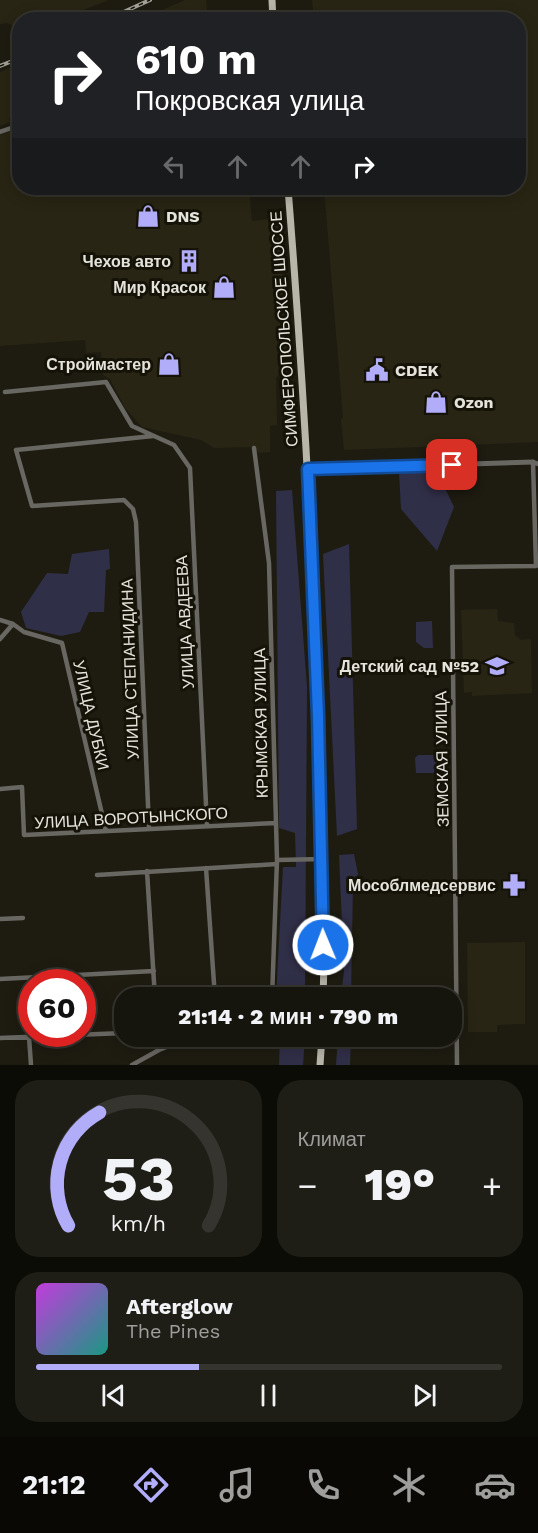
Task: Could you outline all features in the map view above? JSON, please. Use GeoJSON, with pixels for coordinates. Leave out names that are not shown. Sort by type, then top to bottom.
{"type":"FeatureCollection","features":[{"type":"Feature","properties":{"kind":"main road","name":"СИМФЕРОПОЛЬСКОЕ ШОССЕ"},"geometry":{"type":"LineString","coordinates":[[288,195],[308,469],[321,859],[323,987]]}},
{"type":"Feature","properties":{"kind":"main road"},"geometry":{"type":"LineString","coordinates":[[320,1065],[321,1047]]}},
{"type":"Feature","properties":{"kind":"street","name":"УЛИЦА АВДЕЕВА"},"geometry":{"type":"LineString","coordinates":[[5,392],[106,382],[132,426],[174,445],[190,468],[207,826]]}},
{"type":"Feature","properties":{"kind":"street","name":"УЛИЦА СТЕПАНИДИНА"},"geometry":{"type":"LineString","coordinates":[[149,828],[136,522],[133,509],[124,500],[32,506],[16,450],[153,436]]}},
{"type":"Feature","properties":{"kind":"street","name":"КРЫМСКАЯ УЛИЦА"},"geometry":{"type":"LineString","coordinates":[[254,448],[269,563],[277,862],[272,987]]}},
{"type":"Feature","properties":{"kind":"street"},"geometry":{"type":"LineString","coordinates":[[308,469],[535,463]]}},
{"type":"Feature","properties":{"kind":"street","name":"ЗЕМСКАЯ УЛИЦА"},"geometry":{"type":"LineString","coordinates":[[457,1065],[452,567],[536,566],[535,463]]}},
{"type":"Feature","properties":{"kind":"street"},"geometry":{"type":"LineString","coordinates":[[0,620],[13,624],[0,639]]}},
{"type":"Feature","properties":{"kind":"street","name":"УЛИЦА ДУБКИ"},"geometry":{"type":"LineString","coordinates":[[13,624],[24,632],[62,643],[106,831]]}},
{"type":"Feature","properties":{"kind":"street","name":"УЛИЦА ВОРОТЫНСКОГО"},"geometry":{"type":"LineString","coordinates":[[0,789],[22,787],[24,835],[276,823]]}},
{"type":"Feature","properties":{"kind":"street"},"geometry":{"type":"LineString","coordinates":[[97,875],[321,859]]}},
{"type":"Feature","properties":{"kind":"street"},"geometry":{"type":"LineString","coordinates":[[206,868],[214,987]]}},
{"type":"Feature","properties":{"kind":"street"},"geometry":{"type":"LineString","coordinates":[[147,871],[155,987]]}},
{"type":"Feature","properties":{"kind":"street"},"geometry":{"type":"LineString","coordinates":[[0,919],[23,918]]}},
{"type":"Feature","properties":{"kind":"street"},"geometry":{"type":"LineString","coordinates":[[0,979],[154,971]]}},
{"type":"Feature","properties":{"kind":"street"},"geometry":{"type":"LineString","coordinates":[[96,1034],[114,1033]]}},
{"type":"Feature","properties":{"kind":"street"},"geometry":{"type":"LineString","coordinates":[[0,1038],[18,1037]]}},
{"type":"Feature","properties":{"kind":"street"},"geometry":{"type":"LineString","coordinates":[[30,1047],[31,1065]]}},
{"type":"Feature","properties":{"kind":"street"},"geometry":{"type":"LineString","coordinates":[[132,1065],[166,1047]]}},
{"type":"Feature","properties":{"kind":"shaded area"},"geometry":{"type":"Polygon","coordinates":[[[0,0],[109,0],[78,12],[12,12],[12,26],[8,23],[0,24],[0,0]]]}},
{"type":"Feature","properties":{"kind":"shaded area"},"geometry":{"type":"Polygon","coordinates":[[[185,0],[206,0],[207,12],[157,12],[185,0]]]}},
{"type":"Feature","properties":{"kind":"shaded area"},"geometry":{"type":"Polygon","coordinates":[[[312,0],[538,0],[538,442],[344,450],[325,195],[526,195],[526,12],[313,12],[312,0]]]}},
{"type":"Feature","properties":{"kind":"shaded area"},"geometry":{"type":"Polygon","coordinates":[[[12,67],[12,117],[9,118],[10,122],[0,126],[0,72],[12,67]]]}},
{"type":"Feature","properties":{"kind":"shaded area"},"geometry":{"type":"Polygon","coordinates":[[[12,130],[12,195],[250,195],[252,221],[279,218],[288,362],[276,378],[277,425],[270,426],[270,452],[258,453],[255,447],[214,448],[201,440],[142,427],[125,408],[110,379],[103,375],[101,352],[86,353],[85,340],[0,346],[0,135],[12,130]]]}},
{"type":"Feature","properties":{"kind":"shaded area"},"geometry":{"type":"Polygon","coordinates":[[[460,470],[444,486],[454,507],[437,551],[401,509],[399,472],[460,470]]]}},
{"type":"Feature","properties":{"kind":"shaded area"},"geometry":{"type":"Polygon","coordinates":[[[292,490],[307,687],[305,987],[277,987],[283,867],[296,867],[295,833],[279,828],[276,491],[292,490]]]}},
{"type":"Feature","properties":{"kind":"shaded area"},"geometry":{"type":"Polygon","coordinates":[[[349,544],[357,829],[337,836],[323,554],[349,544]]]}},
{"type":"Feature","properties":{"kind":"shaded area"},"geometry":{"type":"Polygon","coordinates":[[[109,549],[110,569],[106,570],[104,612],[89,612],[80,632],[61,636],[26,628],[21,612],[47,573],[68,574],[72,554],[109,549]]]}},
{"type":"Feature","properties":{"kind":"shaded area","name":"Детский сад №52"},"geometry":{"type":"Polygon","coordinates":[[[497,609],[498,621],[514,623],[515,635],[521,640],[531,639],[532,693],[472,696],[472,692],[464,693],[461,610],[497,609]]]}},
{"type":"Feature","properties":{"kind":"shaded area"},"geometry":{"type":"Polygon","coordinates":[[[432,621],[433,648],[424,648],[416,642],[416,622],[432,621]]]}},
{"type":"Feature","properties":{"kind":"shaded area"},"geometry":{"type":"Polygon","coordinates":[[[418,755],[442,755],[444,771],[416,773],[415,758],[418,755]]]}},
{"type":"Feature","properties":{"kind":"shaded area"},"geometry":{"type":"Polygon","coordinates":[[[354,854],[358,874],[353,884],[351,987],[342,987],[344,971],[339,855],[354,854]]]}},
{"type":"Feature","properties":{"kind":"shaded area"},"geometry":{"type":"Polygon","coordinates":[[[525,942],[525,1024],[497,1025],[497,1032],[468,1032],[467,943],[525,942]]]}},
{"type":"Feature","properties":{"kind":"shaded area"},"geometry":{"type":"Polygon","coordinates":[[[280,1047],[304,1047],[303,1065],[279,1065],[280,1047]]]}},
{"type":"Feature","properties":{"kind":"shaded area"},"geometry":{"type":"Polygon","coordinates":[[[337,1047],[351,1047],[350,1065],[336,1065],[337,1047]]]}},
{"type":"Feature","properties":{"kind":"railway"},"geometry":{"type":"LineString","coordinates":[[124,12],[150,0]]}},
{"type":"Feature","properties":{"kind":"railway"},"geometry":{"type":"LineString","coordinates":[[0,66],[12,61]]}},
{"type":"Feature","properties":{"kind":"place","name":"DNS"},"geometry":{"type":"Point","coordinates":[148,216]}},
{"type":"Feature","properties":{"kind":"place","name":"Чехов авто"},"geometry":{"type":"Point","coordinates":[189,261]}},
{"type":"Feature","properties":{"kind":"place","name":"Мир Красок"},"geometry":{"type":"Point","coordinates":[224,287]}},
{"type":"Feature","properties":{"kind":"place","name":"Строймастер"},"geometry":{"type":"Point","coordinates":[169,364]}},
{"type":"Feature","properties":{"kind":"place","name":"CDEK"},"geometry":{"type":"Point","coordinates":[377,370]}},
{"type":"Feature","properties":{"kind":"place","name":"Ozon"},"geometry":{"type":"Point","coordinates":[436,402]}},
{"type":"Feature","properties":{"kind":"place","name":"Детский сад №52"},"geometry":{"type":"Point","coordinates":[497,666]}},
{"type":"Feature","properties":{"kind":"place","name":"Мособлмедсервис"},"geometry":{"type":"Point","coordinates":[514,885]}},
{"type":"Feature","properties":{"kind":"route"},"geometry":{"type":"LineString","coordinates":[[323,945],[318,715],[308,469],[452,465]]}}]}
